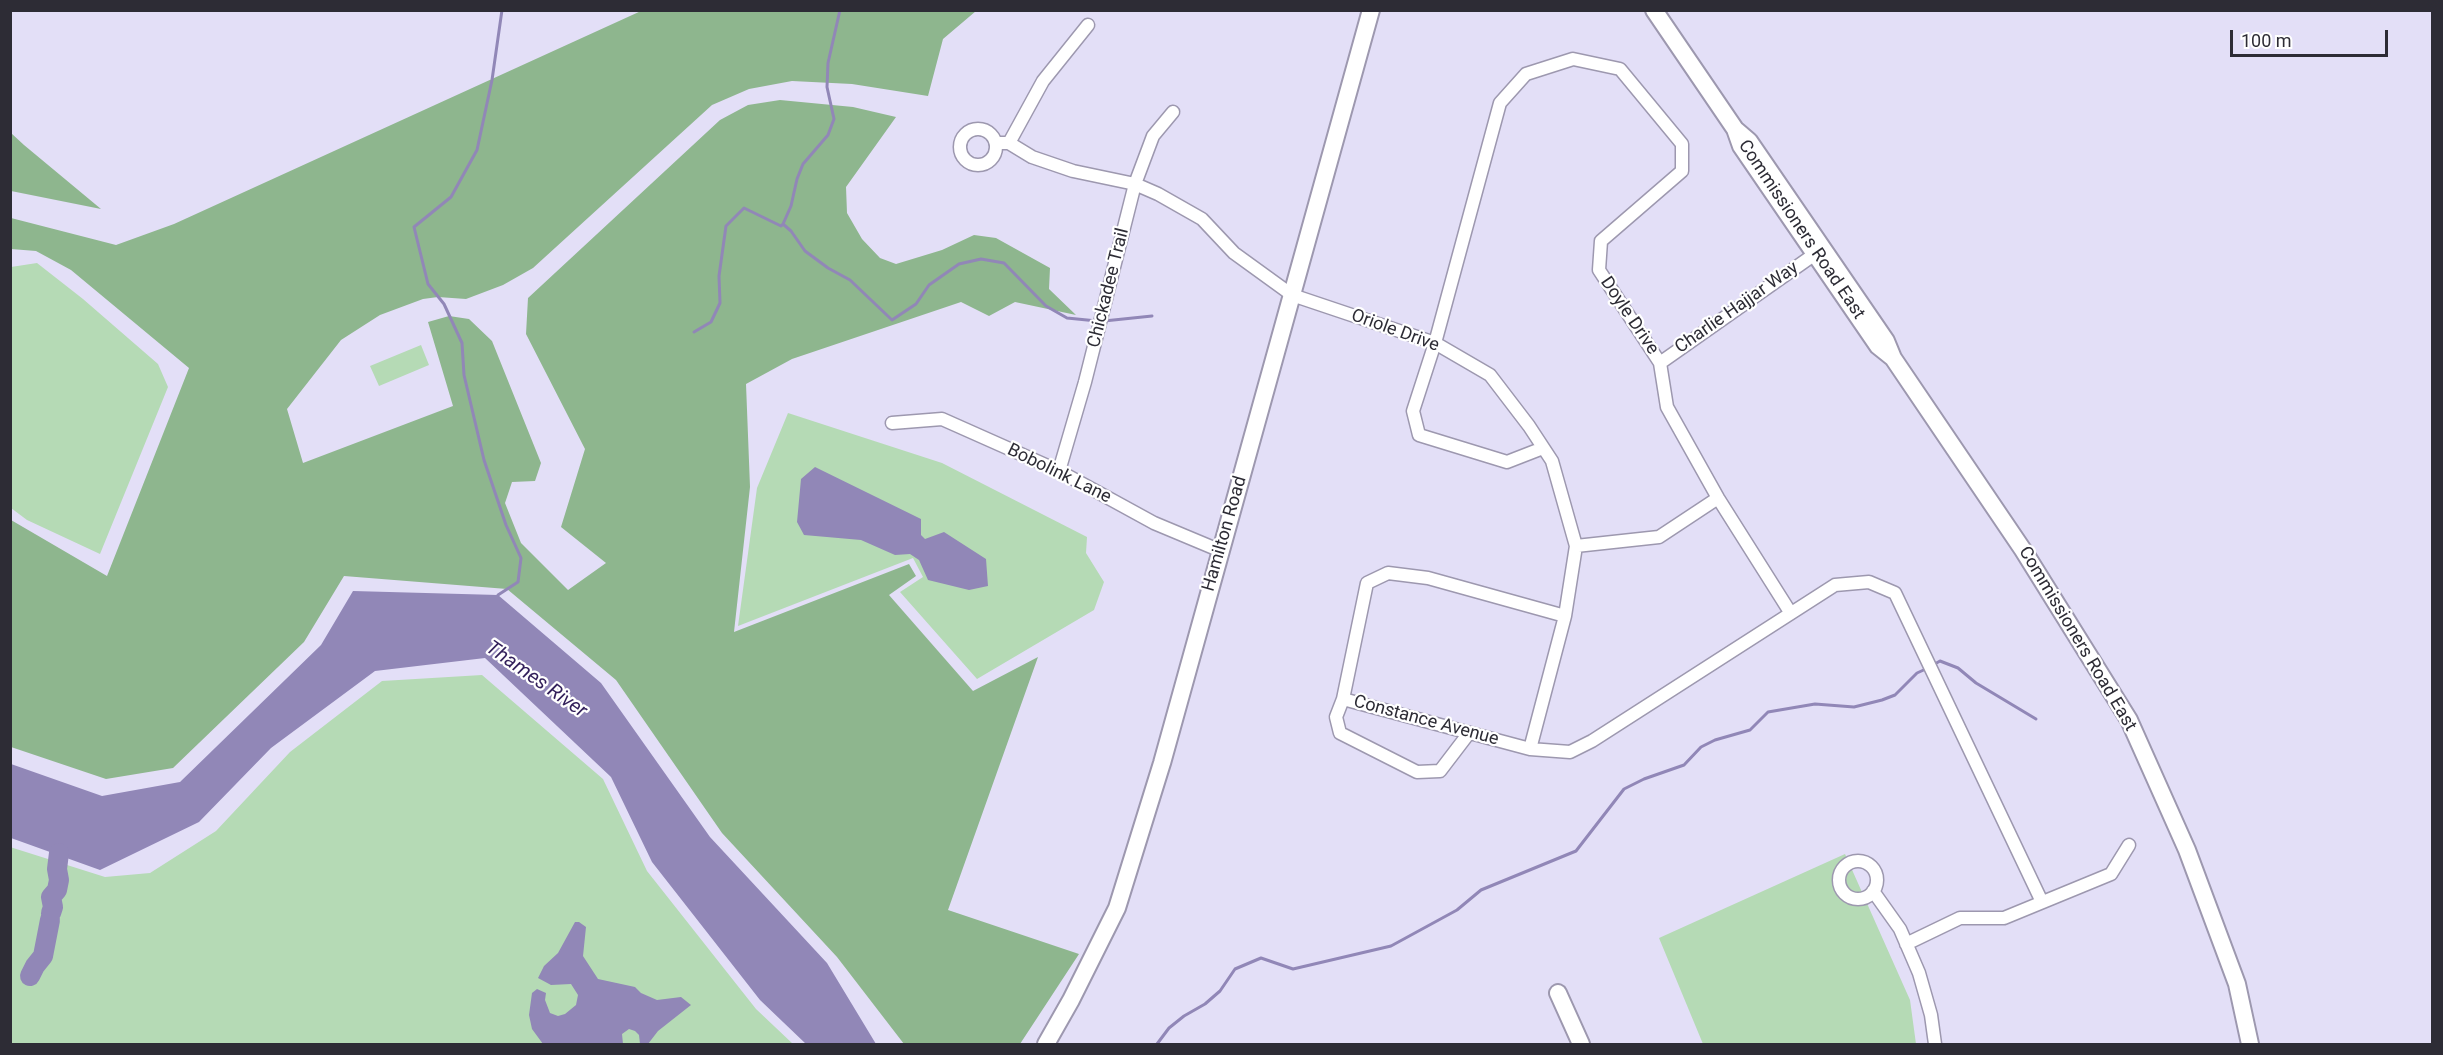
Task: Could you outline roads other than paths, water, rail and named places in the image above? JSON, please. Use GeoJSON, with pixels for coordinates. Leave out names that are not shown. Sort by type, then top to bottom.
{"type":"FeatureCollection","features":[{"type":"Feature","properties":{"kind":"main road","name":"Hamilton Road"},"geometry":{"type":"LineString","coordinates":[[1046,1044],[1117,908],[1162,763],[1371,10]]}},
{"type":"Feature","properties":{"kind":"main road","name":"Commissioners Road East"},"geometry":{"type":"LineString","coordinates":[[1654,10],[1736,129],[1749,141],[1886,341],[1893,358],[2023,550],[2129,720],[2187,850],[2237,984],[2250,1044]]}},
{"type":"Feature","properties":{"kind":"main road","name":"Commissioners Road East"},"geometry":{"type":"LineString","coordinates":[[1736,129],[1742,146],[1878,346],[1893,358]]}},
{"type":"Feature","properties":{"kind":"main road"},"geometry":{"type":"LineString","coordinates":[[1558,993],[1581,1044]]}},
{"type":"Feature","properties":{"kind":"street"},"geometry":{"type":"LineString","coordinates":[[996,143],[1010,143],[1043,81],[1088,26]]}},
{"type":"Feature","properties":{"kind":"street","name":"Doyle Drive"},"geometry":{"type":"LineString","coordinates":[[1543,448],[1507,462],[1419,435],[1413,411],[1435,343],[1500,103],[1526,74],[1573,59],[1620,69],[1682,144],[1682,171],[1601,242],[1599,270],[1660,363],[1667,408],[1718,498],[1790,612]]}},
{"type":"Feature","properties":{"kind":"street","name":"Chickadee Trail"},"geometry":{"type":"LineString","coordinates":[[1059,471],[1085,382],[1135,184],[1154,136],[1173,112]]}},
{"type":"Feature","properties":{"kind":"street","name":"Oriole Drive"},"geometry":{"type":"LineString","coordinates":[[1010,143],[1032,157],[1073,171],[1135,184],[1158,194],[1202,219],[1234,253],[1292,295],[1435,343],[1490,375],[1530,426],[1552,461],[1576,546],[1565,616],[1530,749]]}},
{"type":"Feature","properties":{"kind":"street","name":"Charlie Hajjar Way"},"geometry":{"type":"LineString","coordinates":[[1660,363],[1815,254]]}},
{"type":"Feature","properties":{"kind":"street","name":"Bobolink Lane"},"geometry":{"type":"LineString","coordinates":[[892,423],[942,419],[1059,471],[1154,523],[1221,551]]}},
{"type":"Feature","properties":{"kind":"street"},"geometry":{"type":"LineString","coordinates":[[1576,546],[1659,537],[1718,498]]}},
{"type":"Feature","properties":{"kind":"street","name":"Constance Avenue"},"geometry":{"type":"LineString","coordinates":[[1565,616],[1428,578],[1388,573],[1367,583],[1343,699],[1530,749],[1570,752],[1592,741],[1835,585],[1869,582],[1895,593],[2042,902]]}},
{"type":"Feature","properties":{"kind":"street"},"geometry":{"type":"LineString","coordinates":[[1343,699],[1336,717],[1340,733],[1417,772],[1440,771],[1469,732]]}},
{"type":"Feature","properties":{"kind":"street"},"geometry":{"type":"LineString","coordinates":[[1906,944],[1960,918],[2004,918],[2111,873],[2129,845]]}},
{"type":"Feature","properties":{"kind":"street"},"geometry":{"type":"LineString","coordinates":[[1873,891],[1900,929],[1919,972],[1931,1015],[1935,1044]]}},
{"type":"Feature","properties":{"kind":"water"},"geometry":{"type":"Polygon","coordinates":[[[815,467],[921,519],[921,535],[925,539],[944,532],[986,559],[988,586],[969,590],[928,580],[919,560],[910,554],[895,555],[861,540],[804,535],[797,522],[801,479],[815,467]]]}},
{"type":"Feature","properties":{"kind":"water","name":"Thames River"},"geometry":{"type":"Polygon","coordinates":[[[353,591],[498,595],[601,683],[710,837],[827,963],[876,1044],[806,1044],[760,1000],[652,862],[611,777],[485,658],[375,671],[271,748],[199,822],[100,870],[11,838],[11,764],[102,796],[180,782],[321,645],[353,591]]]}},
{"type":"Feature","properties":{"kind":"water"},"geometry":{"type":"Polygon","coordinates":[[[575,922],[586,927],[583,956],[598,979],[635,987],[641,993],[657,1000],[681,997],[691,1005],[658,1031],[648,1044],[640,1044],[639,1035],[629,1029],[622,1034],[623,1044],[543,1044],[532,1029],[529,1015],[532,993],[537,989],[546,993],[545,1000],[550,1013],[558,1016],[565,1014],[576,1005],[578,995],[571,984],[551,985],[538,978],[544,966],[558,953],[575,922]]]}},
{"type":"Feature","properties":{"kind":"waterway"},"geometry":{"type":"LineString","coordinates":[[498,595],[518,582],[521,558],[506,525],[484,460],[464,375],[462,343],[444,304],[428,284],[414,227],[451,197],[477,150],[492,80],[502,10]]}},
{"type":"Feature","properties":{"kind":"waterway"},"geometry":{"type":"LineString","coordinates":[[783,224],[791,206],[803,164],[828,135],[834,119],[827,87],[828,63],[840,10]]}},
{"type":"Feature","properties":{"kind":"waterway"},"geometry":{"type":"LineString","coordinates":[[694,332],[711,322],[720,303],[719,276],[726,226],[744,208],[781,226],[783,224],[805,251],[828,268],[850,280],[892,320],[916,304],[929,285],[959,264],[981,259],[1004,263],[1046,306],[1067,318],[1097,321]]}},
{"type":"Feature","properties":{"kind":"waterway"},"geometry":{"type":"LineString","coordinates":[[1104,321],[1152,316]]}},
{"type":"Feature","properties":{"kind":"waterway"},"geometry":{"type":"LineString","coordinates":[[1933,665],[1940,661],[1958,668],[1976,683],[2036,719]]}},
{"type":"Feature","properties":{"kind":"waterway"},"geometry":{"type":"LineString","coordinates":[[1157,1044],[1169,1028],[1220,991],[1235,969],[1261,958],[1293,969],[1391,946],[1457,910],[1481,890],[1576,851],[1624,789],[1644,779],[1684,765],[1701,747],[1715,740],[1750,730],[1768,712],[1815,704],[1854,707],[1882,700],[1895,695],[1917,673],[1928,668]]}},
{"type":"Feature","properties":{"kind":"waterway"},"geometry":{"type":"LineString","coordinates":[[51,913],[53,907],[51,897],[57,890],[59,880],[57,869],[59,853]]}},
{"type":"Feature","properties":{"kind":"waterway"},"geometry":{"type":"LineString","coordinates":[[30,976],[43,956],[50,920]]}}]}
